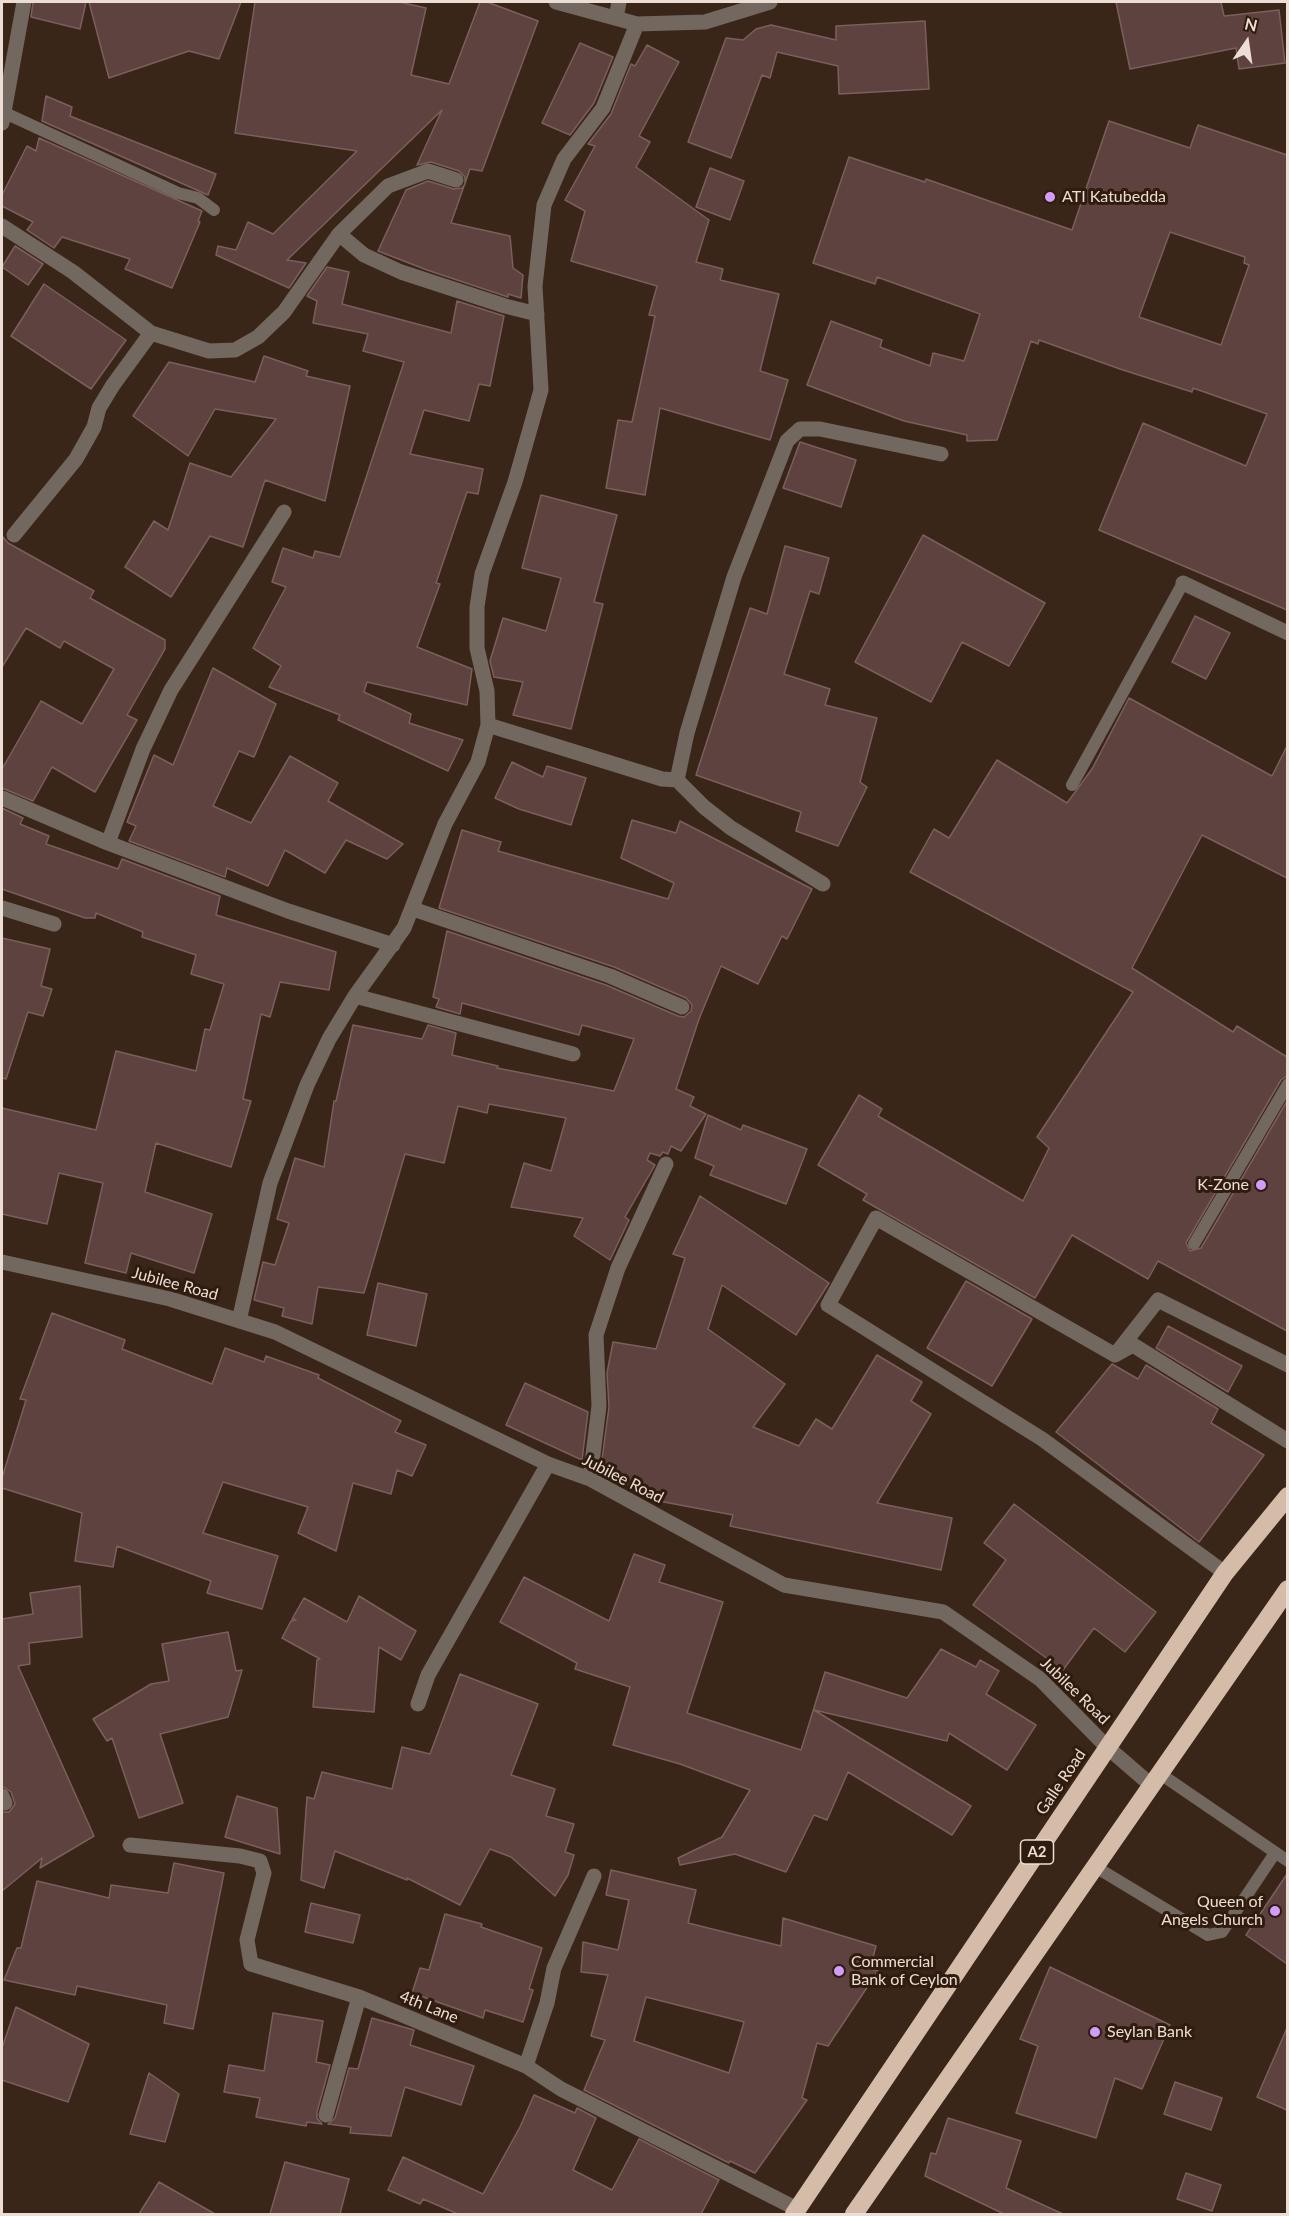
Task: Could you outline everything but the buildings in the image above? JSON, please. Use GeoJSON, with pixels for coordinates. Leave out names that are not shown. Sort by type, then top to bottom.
{"type":"FeatureCollection","features":[{"type":"Feature","properties":{"kind":"highway","name":"Galle Road"},"geometry":{"type":"LineString","coordinates":[[795,2212],[1225,1573],[1287,1496]]}},
{"type":"Feature","properties":{"kind":"highway"},"geometry":{"type":"LineString","coordinates":[[854,2214],[1287,1589]]}},
{"type":"Feature","properties":{"kind":"street"},"geometry":{"type":"LineString","coordinates":[[3,118],[24,2]]}},
{"type":"Feature","properties":{"kind":"street"},"geometry":{"type":"LineString","coordinates":[[556,2],[637,24],[705,22],[770,2]]}},
{"type":"Feature","properties":{"kind":"street"},"geometry":{"type":"LineString","coordinates":[[616,18],[619,2]]}},
{"type":"Feature","properties":{"kind":"street"},"geometry":{"type":"LineString","coordinates":[[239,1321],[270,1183],[307,1085],[329,1040],[355,996],[393,945],[413,909],[445,824],[478,762],[488,725],[487,691],[477,648],[477,607],[482,574],[515,482],[541,390],[535,286],[544,205],[564,159],[603,108],[637,24]]}},
{"type":"Feature","properties":{"kind":"street"},"geometry":{"type":"LineString","coordinates":[[2,226],[73,272],[151,333],[209,351],[235,350],[247,344],[284,312],[339,234],[388,186],[428,171],[456,180]]}},
{"type":"Feature","properties":{"kind":"street"},"geometry":{"type":"LineString","coordinates":[[339,234],[364,255],[401,272],[537,314]]}},
{"type":"Feature","properties":{"kind":"street"},"geometry":{"type":"LineString","coordinates":[[14,535],[76,459],[94,428],[99,408],[151,333]]}},
{"type":"Feature","properties":{"kind":"street"},"geometry":{"type":"LineString","coordinates":[[677,780],[687,733],[734,577],[787,441],[800,429],[820,429],[941,454]]}},
{"type":"Feature","properties":{"kind":"street"},"geometry":{"type":"LineString","coordinates":[[108,843],[143,749],[171,690],[284,512]]}},
{"type":"Feature","properties":{"kind":"street"},"geometry":{"type":"LineString","coordinates":[[1183,583],[1287,633]]}},
{"type":"Feature","properties":{"kind":"street"},"geometry":{"type":"LineString","coordinates":[[488,725],[662,780],[677,780],[704,807],[731,828],[823,884]]}},
{"type":"Feature","properties":{"kind":"street"},"geometry":{"type":"LineString","coordinates":[[2,798],[108,843],[288,911],[393,945]]}},
{"type":"Feature","properties":{"kind":"street"},"geometry":{"type":"LineString","coordinates":[[2,909],[54,924]]}},
{"type":"Feature","properties":{"kind":"street"},"geometry":{"type":"LineString","coordinates":[[413,909],[610,976],[682,1007]]}},
{"type":"Feature","properties":{"kind":"street"},"geometry":{"type":"LineString","coordinates":[[355,996],[573,1054]]}},
{"type":"Feature","properties":{"kind":"street"},"geometry":{"type":"LineString","coordinates":[[590,1479],[599,1406],[596,1335],[618,1268],[666,1164]]}},
{"type":"Feature","properties":{"kind":"street"},"geometry":{"type":"LineString","coordinates":[[1115,1355],[876,1218],[828,1305],[1042,1439],[1225,1573]]}},
{"type":"Feature","properties":{"kind":"street","name":"Jubilee Road"},"geometry":{"type":"LineString","coordinates":[[3,1266],[59,1273],[170,1299],[275,1332],[548,1464],[590,1479],[784,1585],[943,1612],[1040,1679],[1107,1748],[1155,1779]]}},
{"type":"Feature","properties":{"kind":"street"},"geometry":{"type":"LineString","coordinates":[[1115,1355],[1158,1300],[1287,1365]]}},
{"type":"Feature","properties":{"kind":"street"},"geometry":{"type":"LineString","coordinates":[[1115,1355],[1133,1345],[1287,1441]]}},
{"type":"Feature","properties":{"kind":"street"},"geometry":{"type":"LineString","coordinates":[[418,1704],[428,1675],[548,1464]]}},
{"type":"Feature","properties":{"kind":"street","name":"4th Lane"},"geometry":{"type":"LineString","coordinates":[[130,1845],[240,1856],[260,1861],[264,1873],[247,1940],[252,1964],[359,1997],[526,2066],[561,2089],[795,2212]]}},
{"type":"Feature","properties":{"kind":"street"},"geometry":{"type":"LineString","coordinates":[[526,2066],[548,2003],[555,1968],[594,1876]]}},
{"type":"Feature","properties":{"kind":"street"},"geometry":{"type":"LineString","coordinates":[[326,2115],[359,1997]]}},
{"type":"Feature","properties":{"kind":"lane"},"geometry":{"type":"LineString","coordinates":[[3,118],[178,193],[198,198],[214,210]]}},
{"type":"Feature","properties":{"kind":"lane"},"geometry":{"type":"LineString","coordinates":[[1072,784],[1183,583]]}},
{"type":"Feature","properties":{"kind":"lane"},"geometry":{"type":"LineString","coordinates":[[1194,1244],[1287,1084]]}},
{"type":"Feature","properties":{"kind":"lane"},"geometry":{"type":"LineString","coordinates":[[1155,1779],[1287,1862]]}},
{"type":"Feature","properties":{"kind":"lane"},"geometry":{"type":"LineString","coordinates":[[1094,1866],[1208,1935],[1222,1932],[1275,1853]]}},
{"type":"Feature","properties":{"kind":"place","name":"ATI Katubedda"},"geometry":{"type":"Point","coordinates":[1050,197]}},
{"type":"Feature","properties":{"kind":"place","name":"K-Zone"},"geometry":{"type":"Point","coordinates":[1261,1185]}},
{"type":"Feature","properties":{"kind":"place","name":"Queen of Angels Church"},"geometry":{"type":"Point","coordinates":[1275,1911]}},
{"type":"Feature","properties":{"kind":"place","name":"Commercial Bank of Ceylon"},"geometry":{"type":"Point","coordinates":[839,1971]}},
{"type":"Feature","properties":{"kind":"place","name":"Seylan Bank"},"geometry":{"type":"Point","coordinates":[1095,2032]}}]}
